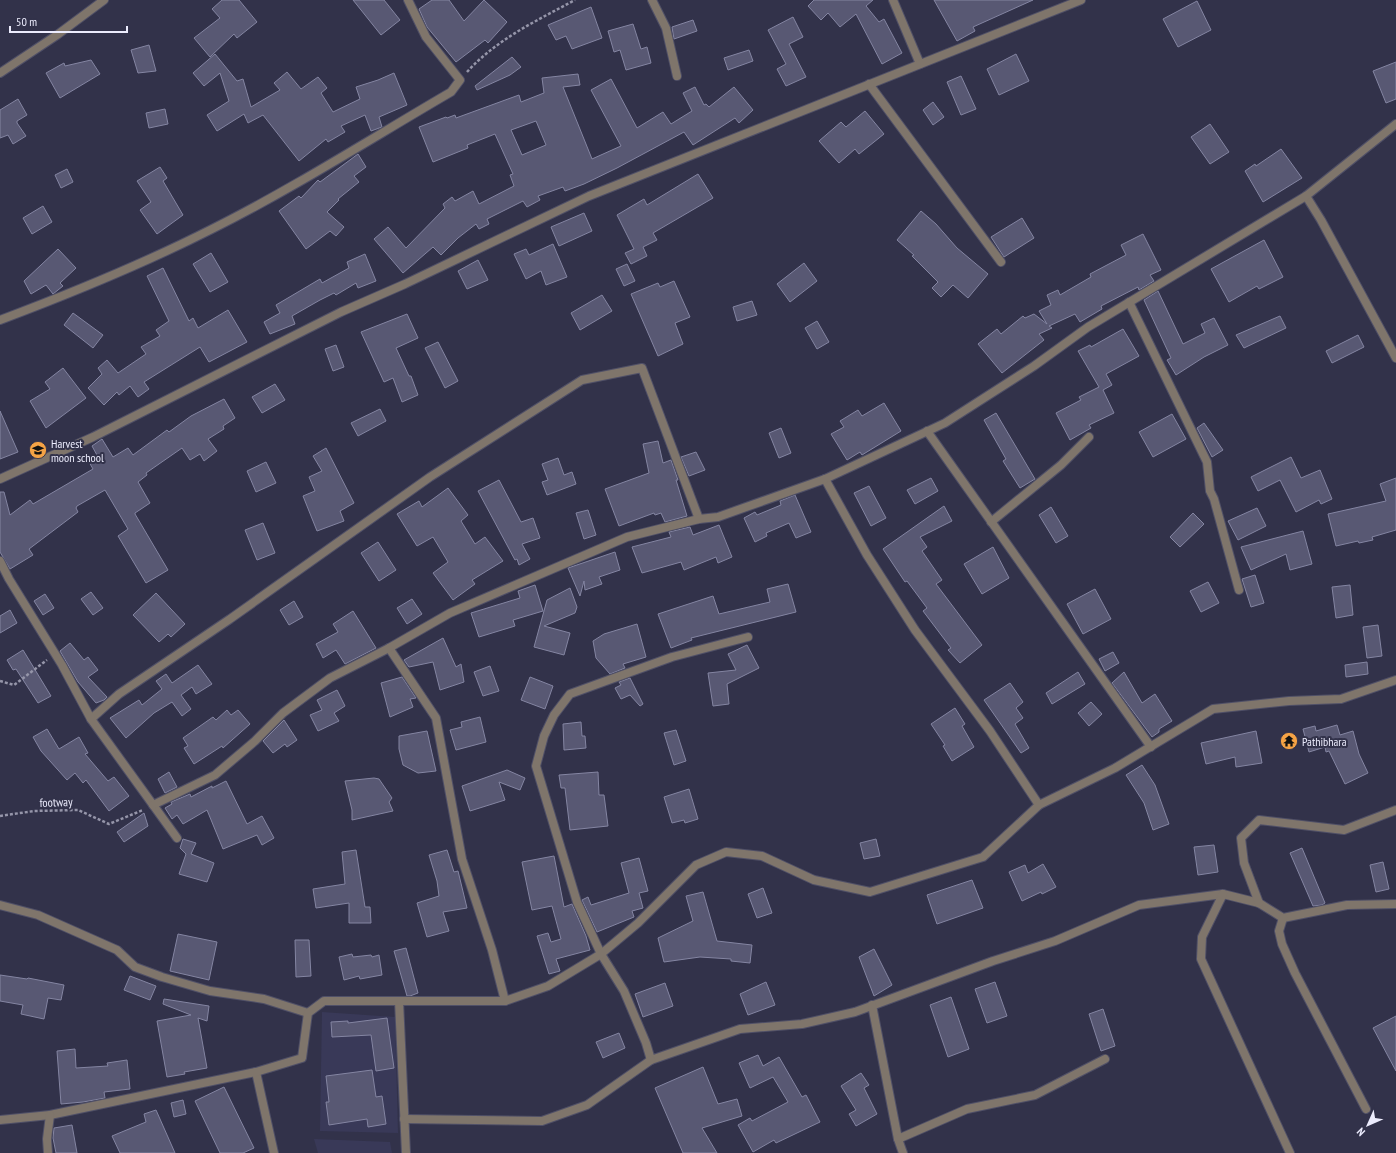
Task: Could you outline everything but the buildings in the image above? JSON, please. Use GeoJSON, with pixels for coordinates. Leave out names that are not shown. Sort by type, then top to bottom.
{"type":"FeatureCollection","features":[{"type":"Feature","properties":{"kind":"street"},"geometry":{"type":"LineString","coordinates":[[0,73],[57,35],[104,0]]}},
{"type":"Feature","properties":{"kind":"street"},"geometry":{"type":"LineString","coordinates":[[0,320],[72,293],[212,229],[305,178],[451,92],[460,80],[426,37],[408,0]]}},
{"type":"Feature","properties":{"kind":"street"},"geometry":{"type":"LineString","coordinates":[[652,0],[666,28],[677,76]]}},
{"type":"Feature","properties":{"kind":"street"},"geometry":{"type":"LineString","coordinates":[[893,0],[920,64]]}},
{"type":"Feature","properties":{"kind":"street"},"geometry":{"type":"LineString","coordinates":[[0,478],[93,437],[341,312],[405,284],[589,196],[1081,0]]}},
{"type":"Feature","properties":{"kind":"street"},"geometry":{"type":"LineString","coordinates":[[869,84],[1001,262]]}},
{"type":"Feature","properties":{"kind":"street"},"geometry":{"type":"LineString","coordinates":[[153,805],[215,775],[255,741],[283,713],[330,678],[389,648],[450,613],[627,537],[699,519],[718,517],[824,479],[945,423],[1034,366],[1088,327],[1306,196],[1396,124]]}},
{"type":"Feature","properties":{"kind":"street"},"geometry":{"type":"LineString","coordinates":[[1306,196],[1321,220],[1396,358]]}},
{"type":"Feature","properties":{"kind":"street"},"geometry":{"type":"LineString","coordinates":[[1129,302],[1207,462],[1210,491],[1214,498],[1239,590]]}},
{"type":"Feature","properties":{"kind":"street"},"geometry":{"type":"LineString","coordinates":[[91,719],[119,694],[230,619],[430,477],[582,380],[642,368],[699,519]]}},
{"type":"Feature","properties":{"kind":"street"},"geometry":{"type":"LineString","coordinates":[[927,432],[1151,747]]}},
{"type":"Feature","properties":{"kind":"street"},"geometry":{"type":"LineString","coordinates":[[991,522],[1061,465],[1089,436]]}},
{"type":"Feature","properties":{"kind":"street"},"geometry":{"type":"LineString","coordinates":[[824,479],[867,555],[915,630],[990,731],[1039,805]]}},
{"type":"Feature","properties":{"kind":"street"},"geometry":{"type":"LineString","coordinates":[[0,561],[91,719],[177,838]]}},
{"type":"Feature","properties":{"kind":"street"},"geometry":{"type":"LineString","coordinates":[[651,1060],[646,1043],[624,991],[601,954],[577,902],[536,766],[544,736],[554,715],[570,694],[672,657],[748,637]]}},
{"type":"Feature","properties":{"kind":"street"},"geometry":{"type":"LineString","coordinates":[[389,648],[436,718],[462,859],[492,950],[505,1001]]}},
{"type":"Feature","properties":{"kind":"street"},"geometry":{"type":"LineString","coordinates":[[0,1120],[50,1115],[256,1072],[302,1058],[308,1013],[324,1001],[505,1001],[548,986],[601,954],[638,923],[696,865],[726,852],[762,856],[814,880],[870,892],[983,857],[1039,805],[1116,768],[1213,709],[1289,701],[1341,699],[1396,680]]}},
{"type":"Feature","properties":{"kind":"street"},"geometry":{"type":"LineString","coordinates":[[1258,904],[1244,863],[1241,838],[1260,820],[1344,830],[1396,810]]}},
{"type":"Feature","properties":{"kind":"street"},"geometry":{"type":"LineString","coordinates":[[1222,894],[1202,937],[1201,959],[1290,1153]]}},
{"type":"Feature","properties":{"kind":"street"},"geometry":{"type":"LineString","coordinates":[[404,1119],[542,1121],[586,1105],[651,1060],[740,1029],[802,1024],[855,1012],[993,961],[1055,941],[1139,905],[1222,894],[1258,904],[1283,918],[1347,905],[1396,904]]}},
{"type":"Feature","properties":{"kind":"street"},"geometry":{"type":"LineString","coordinates":[[0,905],[38,916],[117,950],[135,967],[162,978],[210,991],[264,1000],[308,1013]]}},
{"type":"Feature","properties":{"kind":"street"},"geometry":{"type":"LineString","coordinates":[[1283,918],[1279,930],[1282,944],[1295,973],[1366,1109]]}},
{"type":"Feature","properties":{"kind":"street"},"geometry":{"type":"LineString","coordinates":[[399,1001],[406,1153]]}},
{"type":"Feature","properties":{"kind":"street"},"geometry":{"type":"LineString","coordinates":[[872,1005],[898,1139],[903,1153]]}},
{"type":"Feature","properties":{"kind":"street"},"geometry":{"type":"LineString","coordinates":[[898,1139],[967,1109],[1035,1095],[1105,1059]]}},
{"type":"Feature","properties":{"kind":"street"},"geometry":{"type":"LineString","coordinates":[[256,1072],[274,1153]]}},
{"type":"Feature","properties":{"kind":"street"},"geometry":{"type":"LineString","coordinates":[[48,1153],[47,1139],[50,1115]]}},
{"type":"Feature","properties":{"kind":"path"},"geometry":{"type":"LineString","coordinates":[[460,80],[478,59],[513,32],[575,0]]}},
{"type":"Feature","properties":{"kind":"path"},"geometry":{"type":"LineString","coordinates":[[0,681],[14,685],[54,653]]}},
{"type":"Feature","properties":{"kind":"path","name":"footway"},"geometry":{"type":"LineString","coordinates":[[0,816],[34,811],[78,810],[109,824],[153,805]]}},
{"type":"Feature","properties":{"kind":"shaded area"},"geometry":{"type":"Polygon","coordinates":[[[322,1012],[395,1017],[398,1133],[320,1131],[322,1012]]]}},
{"type":"Feature","properties":{"kind":"shaded area"},"geometry":{"type":"Polygon","coordinates":[[[314,1139],[390,1142],[392,1153],[318,1153],[314,1139]]]}},
{"type":"Feature","properties":{"kind":"place","name":"Harvest moon school"},"geometry":{"type":"Point","coordinates":[38,450]}},
{"type":"Feature","properties":{"kind":"place","name":"Pathibhara"},"geometry":{"type":"Point","coordinates":[1289,741]}}]}
